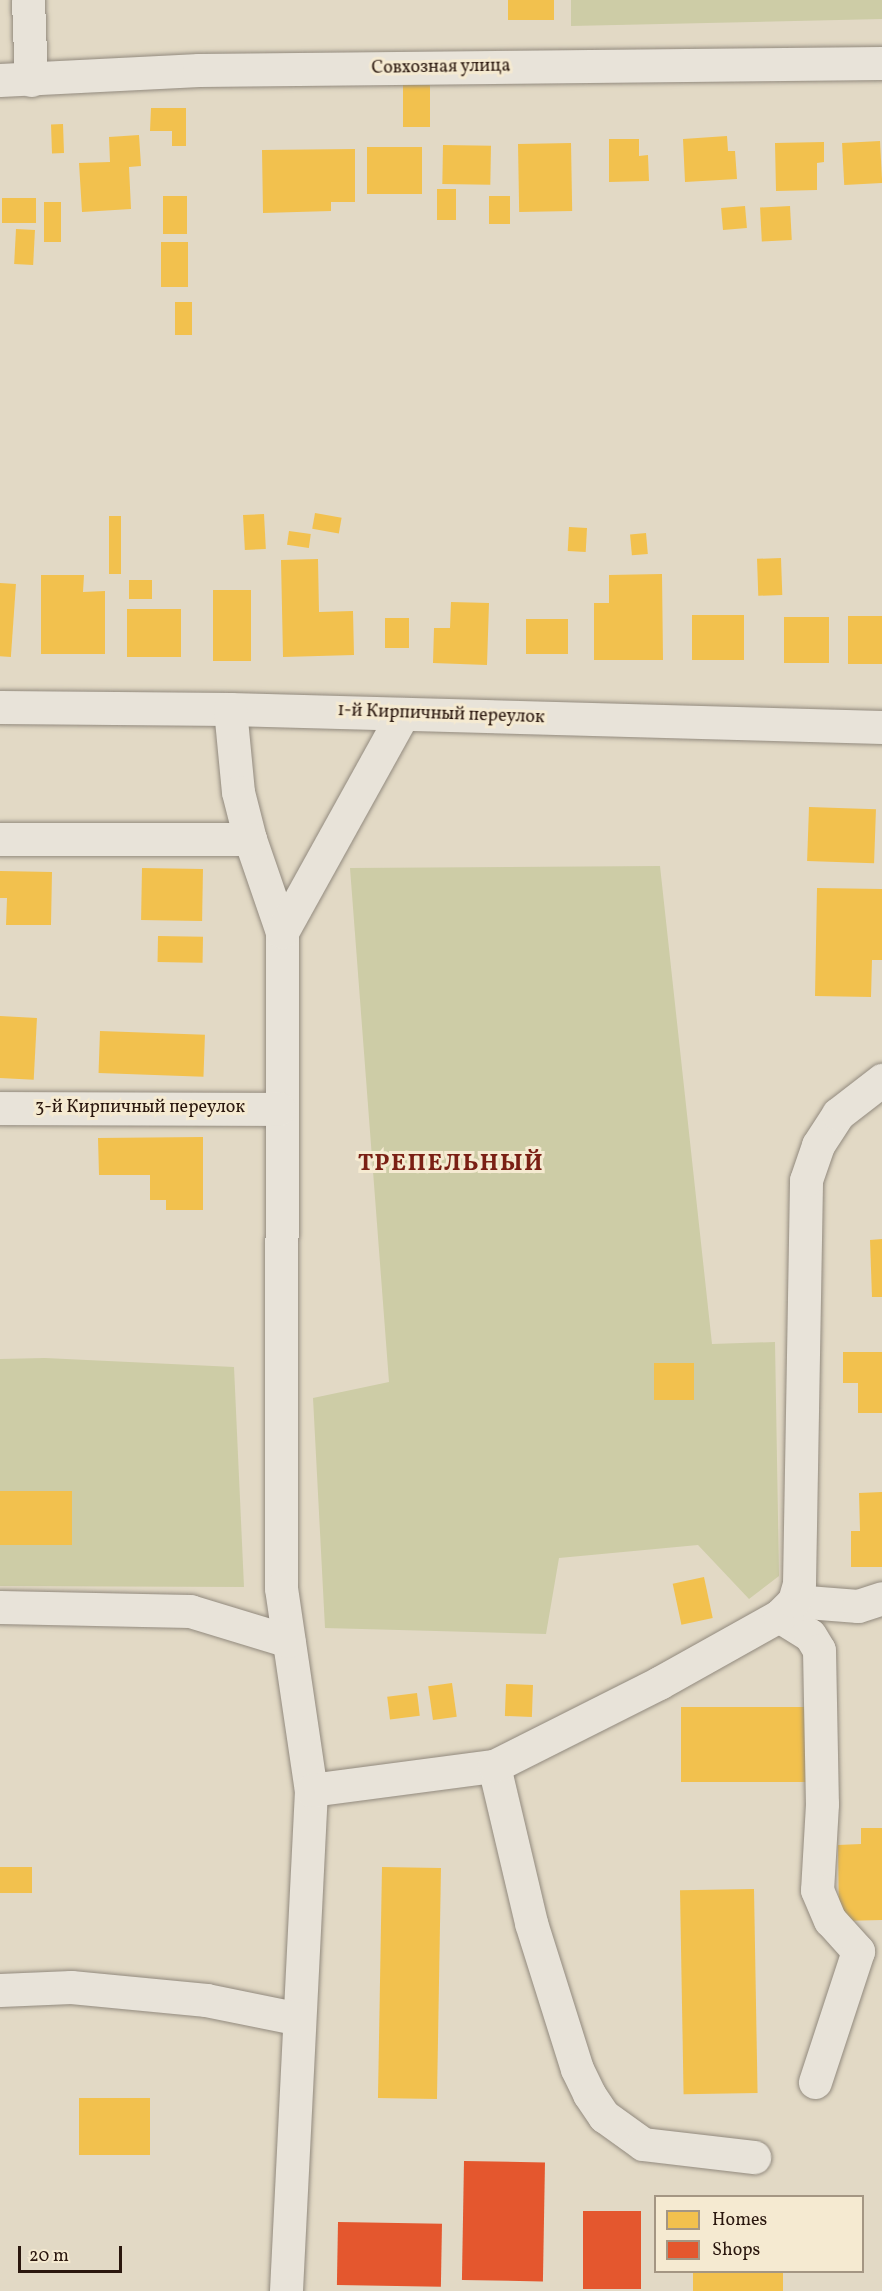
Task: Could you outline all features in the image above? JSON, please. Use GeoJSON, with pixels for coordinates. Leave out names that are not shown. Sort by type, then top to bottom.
{"type":"FeatureCollection","features":[{"type":"Feature","properties":{"kind":"street"},"geometry":{"type":"LineString","coordinates":[[15,80],[28,0]]}},
{"type":"Feature","properties":{"kind":"street","name":"Совхозная улица"},"geometry":{"type":"LineString","coordinates":[[15,80],[200,70],[882,63]]}},
{"type":"Feature","properties":{"kind":"street","name":"1-й Кирпичный переулок"},"geometry":{"type":"LineString","coordinates":[[0,706],[230,709],[882,727]]}},
{"type":"Feature","properties":{"kind":"street"},"geometry":{"type":"LineString","coordinates":[[230,709],[238,792],[250,839],[282,932],[279,1109],[281,1588],[311,1790],[286,2291]]}},
{"type":"Feature","properties":{"kind":"street"},"geometry":{"type":"LineString","coordinates":[[282,932],[403,714]]}},
{"type":"Feature","properties":{"kind":"street"},"geometry":{"type":"LineString","coordinates":[[0,839],[250,839]]}},
{"type":"Feature","properties":{"kind":"street"},"geometry":{"type":"LineString","coordinates":[[787,1608],[799,1584],[806,1180],[818,1145],[838,1114],[882,1080]]}},
{"type":"Feature","properties":{"kind":"street","name":"3-й Кирпичный переулок"},"geometry":{"type":"LineString","coordinates":[[0,1108],[279,1109]]}},
{"type":"Feature","properties":{"kind":"street"},"geometry":{"type":"LineString","coordinates":[[311,1790],[494,1766],[586,1722],[787,1608],[858,1606],[882,1598]]}},
{"type":"Feature","properties":{"kind":"street"},"geometry":{"type":"LineString","coordinates":[[0,1607],[190,1611],[289,1641]]}},
{"type":"Feature","properties":{"kind":"street"},"geometry":{"type":"LineString","coordinates":[[787,1608],[810,1635],[819,1650],[822,1804],[817,1890],[830,1920],[870,1957],[815,2082]]}},
{"type":"Feature","properties":{"kind":"street"},"geometry":{"type":"LineString","coordinates":[[494,1766],[531,1923],[577,2069],[589,2094],[604,2116],[643,2144],[754,2157]]}},
{"type":"Feature","properties":{"kind":"street"},"geometry":{"type":"LineString","coordinates":[[0,1990],[71,1988],[206,2000],[299,2019]]}},
{"type":"Feature","properties":{"kind":"green space"},"geometry":{"type":"Polygon","coordinates":[[[571,0],[882,0],[882,19],[571,26],[571,0]]]}},
{"type":"Feature","properties":{"kind":"green space"},"geometry":{"type":"Polygon","coordinates":[[[660,866],[712,1344],[775,1342],[779,1576],[749,1599],[698,1545],[559,1558],[546,1634],[325,1628],[313,1398],[389,1382],[350,868],[660,866]]]}},
{"type":"Feature","properties":{"kind":"green space"},"geometry":{"type":"Polygon","coordinates":[[[45,1358],[234,1367],[244,1587],[0,1586],[0,1359],[45,1358]]]}},
{"type":"Feature","properties":{"kind":"building: Homes"},"geometry":{"type":"Polygon","coordinates":[[[508,0],[554,0],[554,20],[508,20],[508,0]]]}},
{"type":"Feature","properties":{"kind":"building: Homes"},"geometry":{"type":"Polygon","coordinates":[[[403,85],[430,85],[430,127],[403,127],[403,85]]]}},
{"type":"Feature","properties":{"kind":"building: Homes"},"geometry":{"type":"Polygon","coordinates":[[[151,108],[186,108],[186,146],[172,146],[172,131],[150,131],[151,108]]]}},
{"type":"Feature","properties":{"kind":"building: Homes"},"geometry":{"type":"Polygon","coordinates":[[[51,124],[63,124],[64,153],[52,153],[51,124]]]}},
{"type":"Feature","properties":{"kind":"building: Homes"},"geometry":{"type":"Polygon","coordinates":[[[139,135],[141,166],[129,167],[131,209],[82,212],[79,163],[110,162],[109,137],[139,135]]]}},
{"type":"Feature","properties":{"kind":"building: Homes"},"geometry":{"type":"Polygon","coordinates":[[[727,136],[728,151],[735,151],[737,179],[685,182],[683,139],[727,136]]]}},
{"type":"Feature","properties":{"kind":"building: Homes"},"geometry":{"type":"Polygon","coordinates":[[[609,139],[639,139],[639,156],[648,155],[649,181],[609,182],[609,139]]]}},
{"type":"Feature","properties":{"kind":"building: Homes"},"geometry":{"type":"Polygon","coordinates":[[[880,141],[882,183],[844,185],[842,143],[880,141]]]}},
{"type":"Feature","properties":{"kind":"building: Homes"},"geometry":{"type":"Polygon","coordinates":[[[824,142],[824,162],[817,163],[817,190],[776,191],[775,143],[824,142]]]}},
{"type":"Feature","properties":{"kind":"building: Homes"},"geometry":{"type":"Polygon","coordinates":[[[571,143],[572,211],[519,212],[518,144],[571,143]]]}},
{"type":"Feature","properties":{"kind":"building: Homes"},"geometry":{"type":"Polygon","coordinates":[[[443,145],[491,146],[490,185],[442,184],[443,145]]]}},
{"type":"Feature","properties":{"kind":"building: Homes"},"geometry":{"type":"Polygon","coordinates":[[[367,147],[422,147],[422,194],[367,194],[367,147]]]}},
{"type":"Feature","properties":{"kind":"building: Homes"},"geometry":{"type":"Polygon","coordinates":[[[355,149],[355,202],[331,202],[331,211],[263,213],[262,150],[355,149]]]}},
{"type":"Feature","properties":{"kind":"building: Homes"},"geometry":{"type":"Polygon","coordinates":[[[437,189],[456,189],[456,220],[437,220],[437,189]]]}},
{"type":"Feature","properties":{"kind":"building: Homes"},"geometry":{"type":"Polygon","coordinates":[[[163,196],[187,196],[187,234],[163,234],[163,196]]]}},
{"type":"Feature","properties":{"kind":"building: Homes"},"geometry":{"type":"Polygon","coordinates":[[[489,196],[510,196],[510,224],[489,224],[489,196]]]}},
{"type":"Feature","properties":{"kind":"building: Homes"},"geometry":{"type":"Polygon","coordinates":[[[2,198],[36,198],[36,223],[2,223],[2,198]]]}},
{"type":"Feature","properties":{"kind":"building: Homes"},"geometry":{"type":"Polygon","coordinates":[[[44,202],[61,202],[61,242],[44,242],[44,202]]]}},
{"type":"Feature","properties":{"kind":"building: Homes"},"geometry":{"type":"Polygon","coordinates":[[[745,206],[747,228],[723,230],[721,208],[745,206]]]}},
{"type":"Feature","properties":{"kind":"building: Homes"},"geometry":{"type":"Polygon","coordinates":[[[790,206],[792,240],[762,242],[760,208],[790,206]]]}},
{"type":"Feature","properties":{"kind":"building: Homes"},"geometry":{"type":"Polygon","coordinates":[[[16,229],[35,230],[33,265],[14,264],[16,229]]]}},
{"type":"Feature","properties":{"kind":"building: Homes"},"geometry":{"type":"Polygon","coordinates":[[[161,242],[188,242],[188,287],[161,287],[161,242]]]}},
{"type":"Feature","properties":{"kind":"building: Homes"},"geometry":{"type":"Polygon","coordinates":[[[175,302],[192,302],[192,335],[175,335],[175,302]]]}},
{"type":"Feature","properties":{"kind":"building: Homes"},"geometry":{"type":"Polygon","coordinates":[[[315,513],[342,518],[339,533],[312,529],[315,513]]]}},
{"type":"Feature","properties":{"kind":"building: Homes"},"geometry":{"type":"Polygon","coordinates":[[[264,514],[266,549],[245,550],[243,515],[264,514]]]}},
{"type":"Feature","properties":{"kind":"building: Homes"},"geometry":{"type":"Polygon","coordinates":[[[109,516],[121,516],[121,574],[109,574],[109,516]]]}},
{"type":"Feature","properties":{"kind":"building: Homes"},"geometry":{"type":"Polygon","coordinates":[[[569,527],[587,528],[586,552],[568,551],[569,527]]]}},
{"type":"Feature","properties":{"kind":"building: Homes"},"geometry":{"type":"Polygon","coordinates":[[[289,531],[311,534],[309,548],[287,545],[289,531]]]}},
{"type":"Feature","properties":{"kind":"building: Homes"},"geometry":{"type":"Polygon","coordinates":[[[646,533],[648,554],[632,555],[630,534],[646,533]]]}},
{"type":"Feature","properties":{"kind":"building: Homes"},"geometry":{"type":"Polygon","coordinates":[[[781,558],[782,595],[758,596],[757,559],[781,558]]]}},
{"type":"Feature","properties":{"kind":"building: Homes"},"geometry":{"type":"Polygon","coordinates":[[[318,559],[319,612],[353,611],[354,655],[283,657],[281,560],[318,559]]]}},
{"type":"Feature","properties":{"kind":"building: Homes"},"geometry":{"type":"Polygon","coordinates":[[[662,574],[663,660],[594,660],[594,603],[609,603],[609,575],[662,574]]]}},
{"type":"Feature","properties":{"kind":"building: Homes"},"geometry":{"type":"Polygon","coordinates":[[[41,575],[84,575],[83,592],[105,591],[105,654],[41,654],[41,575]]]}},
{"type":"Feature","properties":{"kind":"building: Homes"},"geometry":{"type":"Polygon","coordinates":[[[129,580],[152,580],[152,599],[129,599],[129,580]]]}},
{"type":"Feature","properties":{"kind":"building: Homes"},"geometry":{"type":"Polygon","coordinates":[[[0,583],[16,584],[11,657],[0,656],[0,583]]]}},
{"type":"Feature","properties":{"kind":"building: Homes"},"geometry":{"type":"Polygon","coordinates":[[[213,590],[251,590],[251,661],[213,661],[213,590]]]}},
{"type":"Feature","properties":{"kind":"building: Homes"},"geometry":{"type":"Polygon","coordinates":[[[451,602],[489,603],[487,665],[433,663],[434,628],[450,628],[451,602]]]}},
{"type":"Feature","properties":{"kind":"building: Homes"},"geometry":{"type":"Polygon","coordinates":[[[127,609],[181,609],[181,657],[127,657],[127,609]]]}},
{"type":"Feature","properties":{"kind":"building: Homes"},"geometry":{"type":"Polygon","coordinates":[[[692,615],[744,615],[744,660],[692,660],[692,615]]]}},
{"type":"Feature","properties":{"kind":"building: Homes"},"geometry":{"type":"Polygon","coordinates":[[[848,616],[882,616],[882,664],[848,664],[848,616]]]}},
{"type":"Feature","properties":{"kind":"building: Homes"},"geometry":{"type":"Polygon","coordinates":[[[784,617],[829,617],[829,663],[784,663],[784,617]]]}},
{"type":"Feature","properties":{"kind":"building: Homes"},"geometry":{"type":"Polygon","coordinates":[[[385,618],[409,618],[409,648],[385,648],[385,618]]]}},
{"type":"Feature","properties":{"kind":"building: Homes"},"geometry":{"type":"Polygon","coordinates":[[[526,619],[568,619],[568,654],[526,654],[526,619]]]}},
{"type":"Feature","properties":{"kind":"building: Homes"},"geometry":{"type":"Polygon","coordinates":[[[809,807],[876,809],[874,863],[807,861],[809,807]]]}},
{"type":"Feature","properties":{"kind":"building: Homes"},"geometry":{"type":"Polygon","coordinates":[[[142,868],[203,869],[202,921],[141,920],[142,868]]]}},
{"type":"Feature","properties":{"kind":"building: Homes"},"geometry":{"type":"Polygon","coordinates":[[[0,871],[52,872],[51,925],[6,925],[7,898],[0,898],[0,871]]]}},
{"type":"Feature","properties":{"kind":"building: Homes"},"geometry":{"type":"Polygon","coordinates":[[[817,888],[882,889],[882,960],[872,960],[871,997],[815,996],[817,888]]]}},
{"type":"Feature","properties":{"kind":"building: Homes"},"geometry":{"type":"Polygon","coordinates":[[[158,936],[203,937],[203,963],[158,962],[158,936]]]}},
{"type":"Feature","properties":{"kind":"building: Homes"},"geometry":{"type":"Polygon","coordinates":[[[0,1016],[37,1018],[34,1080],[0,1078],[0,1016]]]}},
{"type":"Feature","properties":{"kind":"building: Homes"},"geometry":{"type":"Polygon","coordinates":[[[100,1031],[205,1035],[203,1077],[99,1073],[100,1031]]]}},
{"type":"Feature","properties":{"kind":"building: Homes"},"geometry":{"type":"Polygon","coordinates":[[[203,1137],[203,1210],[166,1210],[166,1200],[150,1200],[150,1175],[99,1175],[98,1138],[203,1137]]]}},
{"type":"Feature","properties":{"kind":"building: Homes"},"geometry":{"type":"Polygon","coordinates":[[[882,1239],[882,1297],[872,1297],[870,1240],[882,1239]]]}},
{"type":"Feature","properties":{"kind":"building: Homes"},"geometry":{"type":"Polygon","coordinates":[[[843,1352],[882,1352],[882,1413],[858,1413],[858,1383],[843,1383],[843,1352]]]}},
{"type":"Feature","properties":{"kind":"building: Homes"},"geometry":{"type":"Polygon","coordinates":[[[654,1363],[694,1363],[694,1400],[654,1400],[654,1363]]]}},
{"type":"Feature","properties":{"kind":"building: Homes"},"geometry":{"type":"Polygon","coordinates":[[[0,1491],[72,1491],[72,1545],[0,1545],[0,1491]]]}},
{"type":"Feature","properties":{"kind":"building: Homes"},"geometry":{"type":"Polygon","coordinates":[[[882,1492],[882,1567],[851,1567],[851,1531],[860,1531],[859,1493],[882,1492]]]}},
{"type":"Feature","properties":{"kind":"building: Homes"},"geometry":{"type":"Polygon","coordinates":[[[704,1577],[713,1618],[681,1625],[673,1584],[704,1577]]]}},
{"type":"Feature","properties":{"kind":"building: Homes"},"geometry":{"type":"Polygon","coordinates":[[[452,1683],[457,1717],[433,1720],[428,1686],[452,1683]]]}},
{"type":"Feature","properties":{"kind":"building: Homes"},"geometry":{"type":"Polygon","coordinates":[[[506,1684],[533,1685],[532,1717],[505,1716],[506,1684]]]}},
{"type":"Feature","properties":{"kind":"building: Homes"},"geometry":{"type":"Polygon","coordinates":[[[417,1693],[420,1716],[390,1719],[387,1697],[417,1693]]]}},
{"type":"Feature","properties":{"kind":"building: Homes"},"geometry":{"type":"Polygon","coordinates":[[[681,1707],[812,1707],[812,1782],[681,1782],[681,1707]]]}},
{"type":"Feature","properties":{"kind":"building: Homes"},"geometry":{"type":"Polygon","coordinates":[[[861,1828],[882,1828],[882,1920],[839,1921],[838,1845],[861,1844],[861,1828]]]}},
{"type":"Feature","properties":{"kind":"building: Homes"},"geometry":{"type":"Polygon","coordinates":[[[0,1867],[32,1867],[32,1893],[0,1893],[0,1867]]]}},
{"type":"Feature","properties":{"kind":"building: Homes"},"geometry":{"type":"Polygon","coordinates":[[[382,1867],[441,1868],[437,2099],[378,2098],[382,1867]]]}},
{"type":"Feature","properties":{"kind":"building: Homes"},"geometry":{"type":"Polygon","coordinates":[[[754,1889],[758,2093],[684,2094],[680,1890],[754,1889]]]}},
{"type":"Feature","properties":{"kind":"building: Homes"},"geometry":{"type":"Polygon","coordinates":[[[79,2098],[150,2098],[150,2155],[79,2155],[79,2098]]]}},
{"type":"Feature","properties":{"kind":"building: Homes"},"geometry":{"type":"Polygon","coordinates":[[[693,2273],[783,2273],[783,2291],[693,2291],[693,2273]]]}},
{"type":"Feature","properties":{"kind":"building: Shops"},"geometry":{"type":"Polygon","coordinates":[[[464,2161],[545,2162],[543,2281],[462,2280],[464,2161]]]}},
{"type":"Feature","properties":{"kind":"building: Shops"},"geometry":{"type":"Polygon","coordinates":[[[583,2211],[641,2211],[641,2289],[583,2289],[583,2211]]]}},
{"type":"Feature","properties":{"kind":"building: Shops"},"geometry":{"type":"Polygon","coordinates":[[[338,2222],[442,2224],[441,2287],[337,2285],[338,2222]]]}},
{"type":"Feature","properties":{"kind":"district","name":"ТРЕПЕЛЬНЫЙ"},"geometry":{"type":"Point","coordinates":[451,1165]}}]}
